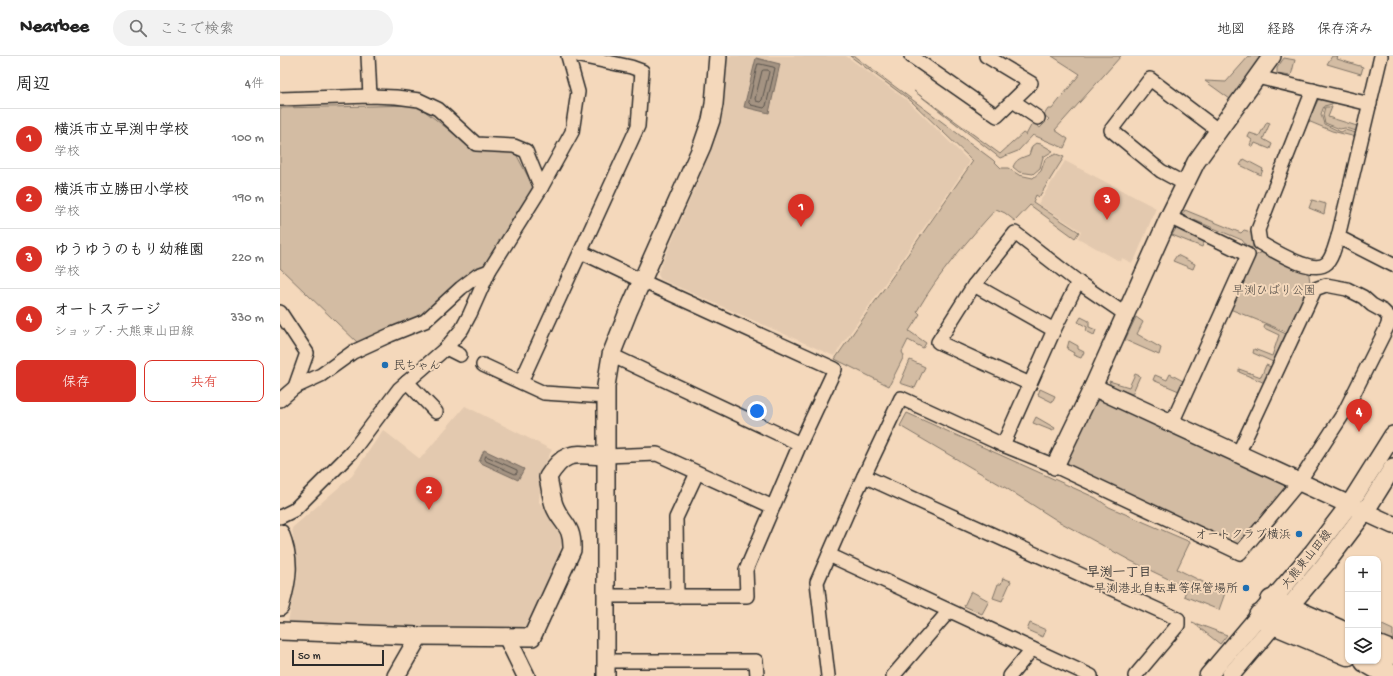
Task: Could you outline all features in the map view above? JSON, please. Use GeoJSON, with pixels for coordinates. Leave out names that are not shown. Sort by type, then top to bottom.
{"type":"FeatureCollection","features":[{"type":"Feature","properties":{"kind":"highway"},"geometry":{"type":"LineString","coordinates":[[1274,612],[1345,635]]}},
{"type":"Feature","properties":{"kind":"highway"},"geometry":{"type":"LineString","coordinates":[[1274,612],[1345,652]]}},
{"type":"Feature","properties":{"kind":"highway"},"geometry":{"type":"LineString","coordinates":[[1381,648],[1393,653]]}},
{"type":"Feature","properties":{"kind":"highway"},"geometry":{"type":"LineString","coordinates":[[1371,664],[1392,676]]}},
{"type":"Feature","properties":{"kind":"street"},"geometry":{"type":"LineString","coordinates":[[368,56],[370,96]]}},
{"type":"Feature","properties":{"kind":"street"},"geometry":{"type":"LineString","coordinates":[[280,517],[294,510],[351,453],[399,389],[446,348],[462,329],[489,271],[541,188],[572,132],[578,92],[568,56]]}},
{"type":"Feature","properties":{"kind":"street"},"geometry":{"type":"LineString","coordinates":[[521,382],[638,126],[642,71],[631,67],[580,56]]}},
{"type":"Feature","properties":{"kind":"street"},"geometry":{"type":"LineString","coordinates":[[718,56],[712,120],[611,355],[606,386],[606,669],[756,661],[757,676]]}},
{"type":"Feature","properties":{"kind":"street"},"geometry":{"type":"LineString","coordinates":[[911,56],[998,116],[1030,83],[986,56]]}},
{"type":"Feature","properties":{"kind":"street"},"geometry":{"type":"LineString","coordinates":[[1055,466],[1093,387],[1169,217],[1196,162],[1272,56]]}},
{"type":"Feature","properties":{"kind":"street"},"geometry":{"type":"LineString","coordinates":[[1313,90],[1258,230],[1260,243],[1293,260],[1318,267],[1326,264],[1338,237],[1381,56]]}},
{"type":"Feature","properties":{"kind":"street"},"geometry":{"type":"LineString","coordinates":[[1257,77],[1370,104]]}},
{"type":"Feature","properties":{"kind":"street"},"geometry":{"type":"LineString","coordinates":[[1185,184],[1161,171],[1110,130],[1150,80],[1219,131]]}},
{"type":"Feature","properties":{"kind":"street"},"geometry":{"type":"LineString","coordinates":[[280,99],[370,96],[419,100],[438,109],[476,144],[514,146],[526,151],[541,188]]}},
{"type":"Feature","properties":{"kind":"street"},"geometry":{"type":"LineString","coordinates":[[1013,101],[1038,118]]}},
{"type":"Feature","properties":{"kind":"street"},"geometry":{"type":"LineString","coordinates":[[1169,217],[1248,255],[1172,423]]}},
{"type":"Feature","properties":{"kind":"street"},"geometry":{"type":"LineString","coordinates":[[1030,384],[938,342],[974,285],[1015,233],[1078,282],[1125,314]]}},
{"type":"Feature","properties":{"kind":"street"},"geometry":{"type":"LineString","coordinates":[[1338,237],[1393,265]]}},
{"type":"Feature","properties":{"kind":"street"},"geometry":{"type":"LineString","coordinates":[[581,252],[835,369],[800,444],[746,570],[747,596],[607,596]]}},
{"type":"Feature","properties":{"kind":"street"},"geometry":{"type":"LineString","coordinates":[[280,400],[295,387],[321,375],[353,352],[425,321],[460,288],[478,275],[489,271]]}},
{"type":"Feature","properties":{"kind":"street"},"geometry":{"type":"LineString","coordinates":[[1003,445],[1054,330],[1078,282]]}},
{"type":"Feature","properties":{"kind":"street"},"geometry":{"type":"LineString","coordinates":[[974,285],[1054,330]]}},
{"type":"Feature","properties":{"kind":"street"},"geometry":{"type":"LineString","coordinates":[[828,676],[817,582],[864,476],[901,398],[1003,445],[1055,466],[1240,553],[1299,482],[1345,410],[1391,322],[1389,317],[1363,297],[1347,289],[1326,285],[1315,289],[1238,454]]}},
{"type":"Feature","properties":{"kind":"street"},"geometry":{"type":"LineString","coordinates":[[280,312],[307,354],[295,387]]}},
{"type":"Feature","properties":{"kind":"street"},"geometry":{"type":"LineString","coordinates":[[446,348],[460,355]]}},
{"type":"Feature","properties":{"kind":"street"},"geometry":{"type":"LineString","coordinates":[[611,355],[800,444]]}},
{"type":"Feature","properties":{"kind":"street"},"geometry":{"type":"LineString","coordinates":[[482,365],[544,393],[606,397]]}},
{"type":"Feature","properties":{"kind":"street"},"geometry":{"type":"LineString","coordinates":[[407,382],[436,412]]}},
{"type":"Feature","properties":{"kind":"street"},"geometry":{"type":"LineString","coordinates":[[1093,387],[1393,525]]}},
{"type":"Feature","properties":{"kind":"street","name":"大熊東山田線"},"geometry":{"type":"LineString","coordinates":[[1230,676],[1313,552],[1349,505],[1393,435]]}},
{"type":"Feature","properties":{"kind":"street"},"geometry":{"type":"LineString","coordinates":[[280,631],[419,636],[532,637],[572,550],[570,531],[554,505],[548,477],[562,458],[572,454],[606,456],[657,454],[773,507]]}},
{"type":"Feature","properties":{"kind":"street","name":"大熊東山田線"},"geometry":{"type":"LineString","coordinates":[[1208,676],[1328,561],[1365,512],[1393,467]]}},
{"type":"Feature","properties":{"kind":"street"},"geometry":{"type":"LineString","coordinates":[[677,597],[676,518],[697,473]]}},
{"type":"Feature","properties":{"kind":"street"},"geometry":{"type":"LineString","coordinates":[[864,476],[1178,619],[1178,625],[1135,676]]}},
{"type":"Feature","properties":{"kind":"street"},"geometry":{"type":"LineString","coordinates":[[280,532],[285,545],[288,562],[286,585],[280,607]]}},
{"type":"Feature","properties":{"kind":"street"},"geometry":{"type":"LineString","coordinates":[[829,555],[1091,676]]}},
{"type":"Feature","properties":{"kind":"street"},"geometry":{"type":"LineString","coordinates":[[893,676],[949,611]]}},
{"type":"Feature","properties":{"kind":"street"},"geometry":{"type":"LineString","coordinates":[[396,676],[419,636]]}},
{"type":"Feature","properties":{"kind":"street"},"geometry":{"type":"LineString","coordinates":[[507,637],[526,676]]}},
{"type":"Feature","properties":{"kind":"street"},"geometry":{"type":"LineString","coordinates":[[1010,676],[1032,649]]}},
{"type":"Feature","properties":{"kind":"shaded area"},"geometry":{"type":"Polygon","coordinates":[[[726,56],[846,56],[908,101],[970,162],[834,356],[660,279],[658,273],[698,181],[723,106],[726,56]]]}},
{"type":"Feature","properties":{"kind":"shaded area"},"geometry":{"type":"Polygon","coordinates":[[[1065,161],[1156,208],[1136,257],[1132,263],[1122,258],[1121,262],[1078,238],[1081,231],[1038,204],[1065,161]]]}},
{"type":"Feature","properties":{"kind":"shaded area"},"geometry":{"type":"Polygon","coordinates":[[[465,406],[552,450],[542,469],[539,502],[552,518],[562,541],[555,573],[527,625],[514,630],[287,626],[298,575],[292,528],[352,476],[383,430],[420,459],[465,406]]]}},
{"type":"Feature","properties":{"kind":"green space"},"geometry":{"type":"Polygon","coordinates":[[[850,56],[854,56],[993,160],[1001,168],[1008,168],[1019,175],[1033,178],[1041,171],[1045,159],[1056,154],[1064,157],[1039,197],[1036,195],[1033,202],[1079,232],[1075,238],[1030,205],[1015,221],[1005,213],[996,209],[944,270],[917,311],[920,314],[909,331],[926,343],[923,348],[908,340],[902,352],[904,356],[889,386],[835,359],[973,161],[911,101],[850,56]]]}},
{"type":"Feature","properties":{"kind":"green space"},"geometry":{"type":"Polygon","coordinates":[[[1052,56],[1121,56],[1055,130],[1068,139],[1064,148],[1033,135],[1018,151],[1000,158],[914,91],[1000,154],[1023,133],[1026,135],[1033,122],[1040,128],[1049,119],[1044,115],[1048,109],[1052,109],[1080,74],[1052,56]]]}},
{"type":"Feature","properties":{"kind":"green space"},"geometry":{"type":"Polygon","coordinates":[[[1249,56],[1264,56],[1230,99],[1205,81],[1226,82],[1249,56]]]}},
{"type":"Feature","properties":{"kind":"green space"},"geometry":{"type":"Polygon","coordinates":[[[1332,56],[1338,56],[1337,59],[1363,67],[1361,74],[1327,64],[1332,56]]]}},
{"type":"Feature","properties":{"kind":"green space"},"geometry":{"type":"Polygon","coordinates":[[[1284,58],[1295,60],[1291,76],[1277,74],[1277,68],[1284,58]]]}},
{"type":"Feature","properties":{"kind":"green space"},"geometry":{"type":"Polygon","coordinates":[[[1322,98],[1333,100],[1332,104],[1324,106],[1321,114],[1324,124],[1341,132],[1345,130],[1356,133],[1356,137],[1332,131],[1308,121],[1318,100],[1322,98]]]}},
{"type":"Feature","properties":{"kind":"green space"},"geometry":{"type":"Polygon","coordinates":[[[417,105],[471,147],[515,152],[534,188],[486,264],[423,317],[360,345],[280,268],[280,108],[417,105]]]}},
{"type":"Feature","properties":{"kind":"green space"},"geometry":{"type":"Polygon","coordinates":[[[1325,107],[1332,107],[1328,117],[1357,126],[1357,131],[1345,128],[1340,129],[1325,123],[1323,115],[1325,107]]]}},
{"type":"Feature","properties":{"kind":"green space"},"geometry":{"type":"Polygon","coordinates":[[[1267,122],[1270,123],[1263,139],[1272,144],[1270,149],[1255,143],[1253,147],[1250,145],[1252,140],[1248,137],[1250,133],[1259,136],[1267,122]]]}},
{"type":"Feature","properties":{"kind":"green space"},"geometry":{"type":"Polygon","coordinates":[[[1036,143],[1041,144],[1053,151],[1043,157],[1040,168],[1033,174],[1019,172],[1013,167],[1014,164],[1019,159],[1029,155],[1032,146],[1036,143]]]}},
{"type":"Feature","properties":{"kind":"green space"},"geometry":{"type":"Polygon","coordinates":[[[1244,159],[1263,169],[1261,175],[1240,165],[1244,159]]]}},
{"type":"Feature","properties":{"kind":"green space"},"geometry":{"type":"Polygon","coordinates":[[[1312,200],[1326,204],[1324,214],[1309,208],[1312,200]]]}},
{"type":"Feature","properties":{"kind":"green space"},"geometry":{"type":"Polygon","coordinates":[[[1185,210],[1241,233],[1244,230],[1251,232],[1256,245],[1249,249],[1242,240],[1182,215],[1185,210]]]}},
{"type":"Feature","properties":{"kind":"green space"},"geometry":{"type":"Polygon","coordinates":[[[1177,227],[1205,239],[1202,247],[1172,235],[1177,227]]]}},
{"type":"Feature","properties":{"kind":"green space","name":"早渕ひばり公園"},"geometry":{"type":"Polygon","coordinates":[[[1266,250],[1308,269],[1311,288],[1289,333],[1230,309],[1251,258],[1266,250]]]}},
{"type":"Feature","properties":{"kind":"green space"},"geometry":{"type":"Polygon","coordinates":[[[1177,255],[1195,264],[1193,269],[1173,261],[1177,255]]]}},
{"type":"Feature","properties":{"kind":"green space"},"geometry":{"type":"Polygon","coordinates":[[[1081,317],[1089,321],[1089,327],[1096,330],[1094,335],[1086,331],[1087,327],[1078,322],[1081,317]]]}},
{"type":"Feature","properties":{"kind":"green space"},"geometry":{"type":"Polygon","coordinates":[[[1136,317],[1143,322],[1137,334],[1161,348],[1159,355],[1125,340],[1136,317]]]}},
{"type":"Feature","properties":{"kind":"green space"},"geometry":{"type":"Polygon","coordinates":[[[1265,324],[1286,334],[1273,362],[1253,353],[1254,349],[1272,356],[1279,335],[1264,328],[1265,324]]]}},
{"type":"Feature","properties":{"kind":"green space"},"geometry":{"type":"Polygon","coordinates":[[[1069,341],[1078,346],[1078,349],[1084,352],[1081,358],[1073,355],[1074,353],[1067,349],[1069,341]]]}},
{"type":"Feature","properties":{"kind":"green space"},"geometry":{"type":"Polygon","coordinates":[[[910,360],[925,367],[915,388],[900,383],[910,360]]]}},
{"type":"Feature","properties":{"kind":"green space"},"geometry":{"type":"Polygon","coordinates":[[[1266,365],[1271,367],[1265,383],[1239,372],[1239,369],[1261,377],[1266,365]]]}},
{"type":"Feature","properties":{"kind":"green space"},"geometry":{"type":"Polygon","coordinates":[[[1135,374],[1140,376],[1132,394],[1111,386],[1109,381],[1129,387],[1135,374]]]}},
{"type":"Feature","properties":{"kind":"green space"},"geometry":{"type":"Polygon","coordinates":[[[1170,374],[1183,381],[1179,391],[1153,380],[1155,375],[1167,380],[1170,374]]]}},
{"type":"Feature","properties":{"kind":"green space"},"geometry":{"type":"Polygon","coordinates":[[[1040,389],[1055,396],[1052,402],[1038,395],[1040,389]]]}},
{"type":"Feature","properties":{"kind":"green space"},"geometry":{"type":"Polygon","coordinates":[[[1100,400],[1285,485],[1285,490],[1244,540],[1236,544],[1069,467],[1067,460],[1094,402],[1100,400]]]}},
{"type":"Feature","properties":{"kind":"green space"},"geometry":{"type":"Polygon","coordinates":[[[907,413],[1096,498],[1109,507],[1190,542],[1177,569],[1225,593],[1219,610],[1184,596],[1187,588],[1131,561],[1058,521],[1006,488],[900,426],[907,413]]]}},
{"type":"Feature","properties":{"kind":"green space"},"geometry":{"type":"Polygon","coordinates":[[[1036,417],[1055,428],[1053,431],[1033,423],[1036,417]]]}},
{"type":"Feature","properties":{"kind":"green space"},"geometry":{"type":"Polygon","coordinates":[[[1003,578],[1011,581],[1002,601],[993,598],[998,584],[1001,584],[1003,578]]]}},
{"type":"Feature","properties":{"kind":"green space"},"geometry":{"type":"Polygon","coordinates":[[[971,591],[989,601],[982,614],[964,606],[971,591]]]}},
{"type":"Feature","properties":{"kind":"green space"},"geometry":{"type":"Polygon","coordinates":[[[1192,622],[1227,635],[1220,644],[1192,622]]]}},
{"type":"Feature","properties":{"kind":"green space"},"geometry":{"type":"Polygon","coordinates":[[[1030,623],[1046,630],[1043,637],[1027,630],[1030,623]]]}},
{"type":"Feature","properties":{"kind":"green space"},"geometry":{"type":"Polygon","coordinates":[[[1381,624],[1393,630],[1393,644],[1381,639],[1381,624]]]}},
{"type":"Feature","properties":{"kind":"water"},"geometry":{"type":"Polygon","coordinates":[[[756,58],[780,64],[769,113],[744,107],[756,58]]]}},
{"type":"Feature","properties":{"kind":"water"},"geometry":{"type":"Polygon","coordinates":[[[484,450],[524,469],[518,480],[479,462],[484,450]]]}},
{"type":"Feature","properties":{"kind":"place","name":"ゆうゆうのもり幼稚園"},"geometry":{"type":"Point","coordinates":[1107,220]}},
{"type":"Feature","properties":{"kind":"place","name":"横浜市立早渕中学校"},"geometry":{"type":"Point","coordinates":[801,227]}},
{"type":"Feature","properties":{"kind":"place","name":"民ちゃん"},"geometry":{"type":"Point","coordinates":[385,365]}},
{"type":"Feature","properties":{"kind":"place","name":"オートステージ"},"geometry":{"type":"Point","coordinates":[1359,432]}},
{"type":"Feature","properties":{"kind":"place","name":"横浜市立勝田小学校"},"geometry":{"type":"Point","coordinates":[429,510]}},
{"type":"Feature","properties":{"kind":"place","name":"オートクラブ横浜"},"geometry":{"type":"Point","coordinates":[1299,534]}},
{"type":"Feature","properties":{"kind":"place","name":"早渕港北自転車等保管場所"},"geometry":{"type":"Point","coordinates":[1246,588]}},
{"type":"Feature","properties":{"kind":"district","name":"早渕一丁目"},"geometry":{"type":"Point","coordinates":[1119,571]}}]}
